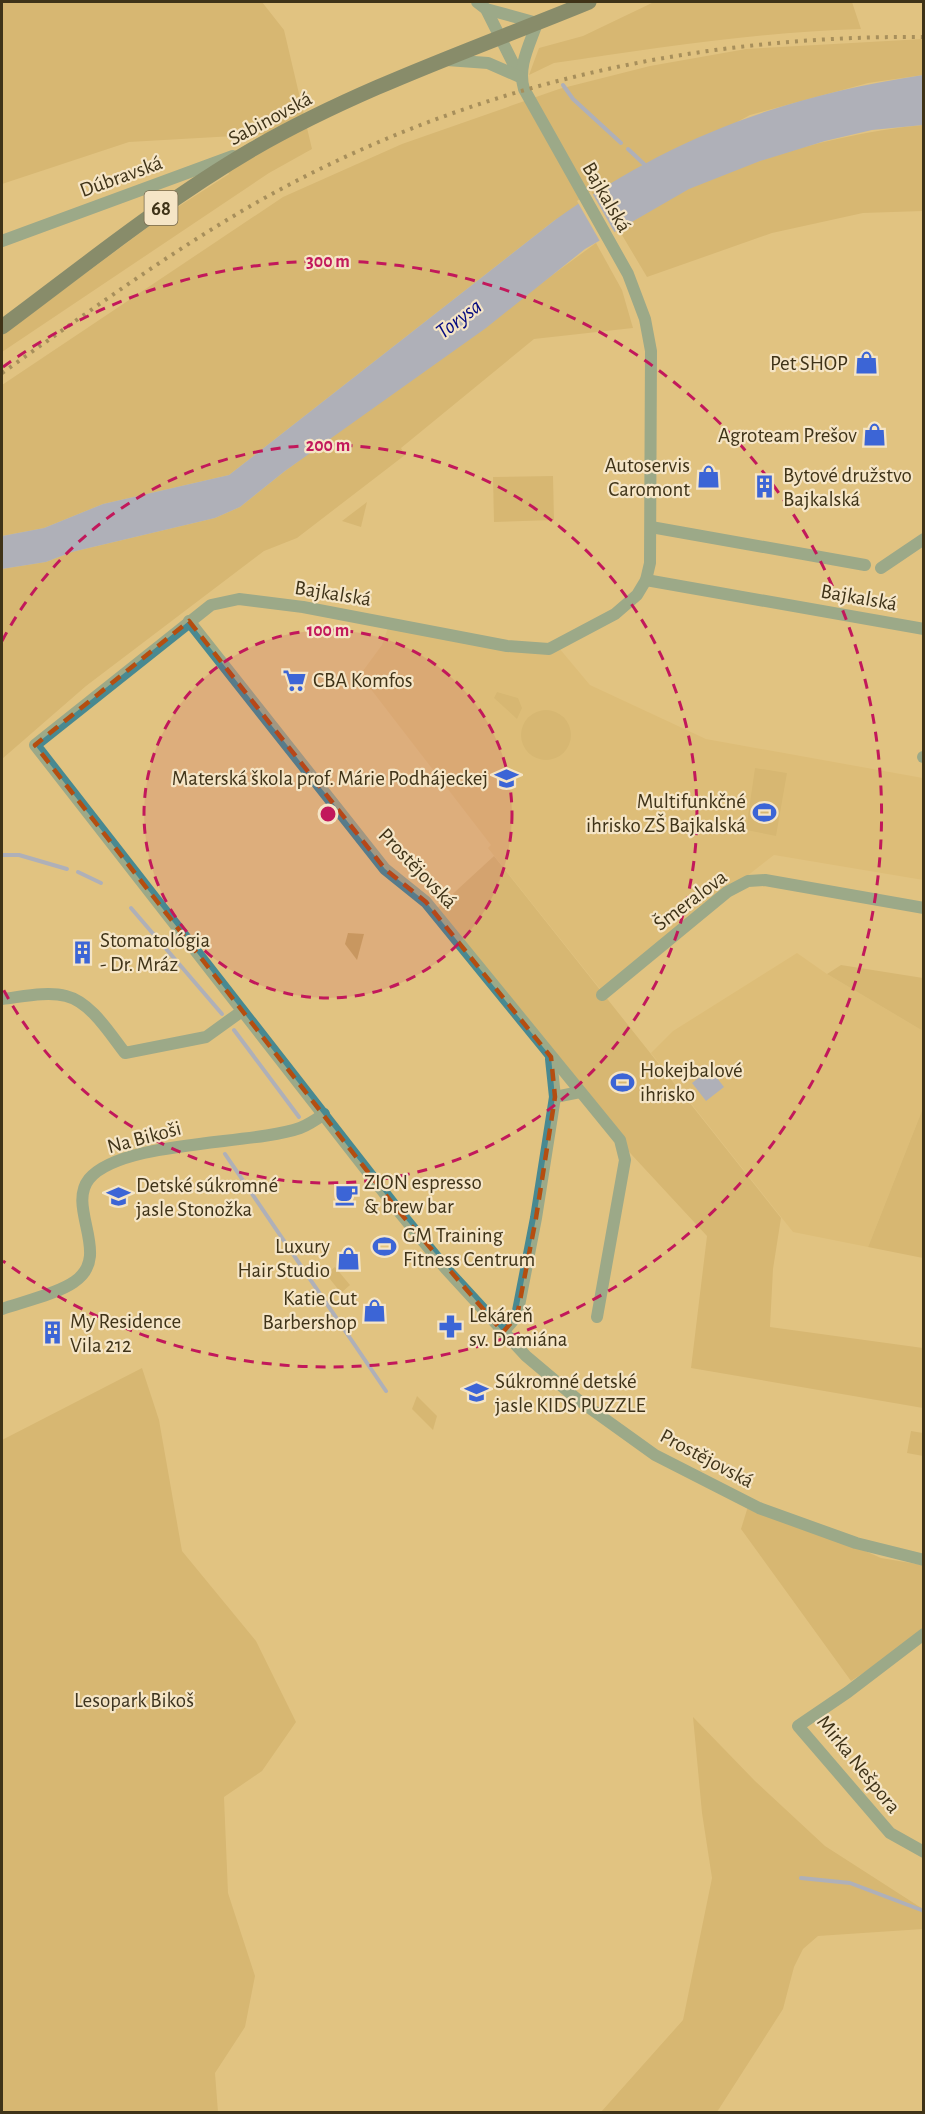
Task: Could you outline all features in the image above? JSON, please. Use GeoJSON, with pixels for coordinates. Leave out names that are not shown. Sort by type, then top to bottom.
{"type":"FeatureCollection","features":[{"type":"Feature","properties":{"kind":"main road","name":"Sabinovská"},"geometry":{"type":"LineString","coordinates":[[2,327],[162,207],[254,149],[340,105],[589,2]]}},
{"type":"Feature","properties":{"kind":"street"},"geometry":{"type":"LineString","coordinates":[[447,60],[488,63],[520,77],[537,23],[482,5]]}},
{"type":"Feature","properties":{"kind":"street","name":"Bajkalská"},"geometry":{"type":"LineString","coordinates":[[35,745],[211,605],[239,599],[390,622],[507,646],[549,649],[615,614],[637,595],[646,580],[651,527],[651,351],[635,290],[610,239],[536,114],[520,77],[482,5]]}},
{"type":"Feature","properties":{"kind":"street","name":"Dúbravská"},"geometry":{"type":"LineString","coordinates":[[2,241],[254,149]]}},
{"type":"Feature","properties":{"kind":"street","name":"Bajkalská"},"geometry":{"type":"LineString","coordinates":[[651,527],[865,565]]}},
{"type":"Feature","properties":{"kind":"street","name":"Bajkalská"},"geometry":{"type":"LineString","coordinates":[[881,568],[924,539]]}},
{"type":"Feature","properties":{"kind":"street","name":"Bajkalská"},"geometry":{"type":"LineString","coordinates":[[646,580],[924,629]]}},
{"type":"Feature","properties":{"kind":"street","name":"Prostějovská"},"geometry":{"type":"LineString","coordinates":[[189,621],[385,869],[426,902],[620,1140],[625,1160],[597,1317]]}},
{"type":"Feature","properties":{"kind":"street","name":"Prostějovská"},"geometry":{"type":"LineString","coordinates":[[35,745],[446,1269],[503,1332],[559,1384],[675,1466],[759,1508],[856,1543],[924,1560]]}},
{"type":"Feature","properties":{"kind":"street","name":"Šmeralova"},"geometry":{"type":"LineString","coordinates":[[602,995],[727,892],[748,881],[765,880],[924,908]]}},
{"type":"Feature","properties":{"kind":"street"},"geometry":{"type":"LineString","coordinates":[[2,999],[64,995],[75,999],[87,1007],[125,1053],[206,1037],[242,1011]]}},
{"type":"Feature","properties":{"kind":"street"},"geometry":{"type":"LineString","coordinates":[[503,1332],[517,1316],[536,1218],[555,1097],[551,1057]]}},
{"type":"Feature","properties":{"kind":"street"},"geometry":{"type":"LineString","coordinates":[[555,1097],[580,1092]]}},
{"type":"Feature","properties":{"kind":"street","name":"Na Bikoši"},"geometry":{"type":"LineString","coordinates":[[2,1309],[74,1282],[87,1270],[90,1253],[82,1200],[88,1180],[102,1169],[134,1157],[186,1145],[301,1128],[324,1114]]}},
{"type":"Feature","properties":{"kind":"street","name":"Mirka Nešpora"},"geometry":{"type":"LineString","coordinates":[[924,1634],[848,1692],[798,1726],[890,1833],[924,1852]]}},
{"type":"Feature","properties":{"kind":"highlighted area"},"geometry":{"type":"Polygon","coordinates":[[[189,621],[385,869],[426,902],[551,1057],[555,1097],[536,1218],[517,1316],[503,1332],[396,1208],[35,745],[189,621]]]}},
{"type":"Feature","properties":{"kind":"shaded area"},"geometry":{"type":"Polygon","coordinates":[[[390,622],[559,648],[590,685],[706,739],[923,778],[923,880],[774,855],[601,990],[488,848],[491,845],[360,675],[382,645],[390,622]]]}},
{"type":"Feature","properties":{"kind":"shaded area"},"geometry":{"type":"Polygon","coordinates":[[[797,953],[827,974],[923,1031],[923,1108],[868,1247],[793,1232],[651,1053],[673,1031],[797,953]]]}},
{"type":"Feature","properties":{"kind":"green space"},"geometry":{"type":"Polygon","coordinates":[[[2,2],[262,2],[284,30],[312,149],[269,173],[2,352],[2,335],[159,219],[229,174],[226,168],[286,133],[129,142],[2,184],[2,2]]]}},
{"type":"Feature","properties":{"kind":"green space"},"geometry":{"type":"Polygon","coordinates":[[[654,2],[852,2],[861,29],[784,33],[669,46],[554,63],[529,75],[539,48],[583,36],[654,2]]]}},
{"type":"Feature","properties":{"kind":"green space"},"geometry":{"type":"Polygon","coordinates":[[[923,39],[923,75],[868,83],[750,115],[555,220],[229,475],[103,504],[44,528],[2,536],[2,385],[283,197],[402,144],[559,89],[650,66],[746,49],[923,39]]]}},
{"type":"Feature","properties":{"kind":"green space"},"geometry":{"type":"Polygon","coordinates":[[[923,125],[923,211],[863,213],[772,233],[647,277],[619,230],[681,192],[746,165],[834,140],[923,125]]]}},
{"type":"Feature","properties":{"kind":"green space"},"geometry":{"type":"Polygon","coordinates":[[[596,243],[622,290],[633,328],[534,339],[401,448],[405,455],[297,538],[264,551],[86,686],[2,759],[2,569],[46,562],[72,552],[215,518],[240,507],[285,471],[596,243]]]}},
{"type":"Feature","properties":{"kind":"green space"},"geometry":{"type":"Polygon","coordinates":[[[553,476],[554,520],[494,522],[493,477],[553,476]]]}},
{"type":"Feature","properties":{"kind":"green space"},"geometry":{"type":"Polygon","coordinates":[[[367,502],[361,527],[342,521],[367,502]]]}},
{"type":"Feature","properties":{"kind":"green space"},"geometry":{"type":"Polygon","coordinates":[[[497,692],[518,698],[522,708],[517,719],[494,698],[497,692]]]}},
{"type":"Feature","properties":{"kind":"green space"},"geometry":{"type":"Polygon","coordinates":[[[541,710],[551,710],[564,717],[571,730],[571,740],[564,753],[551,760],[541,760],[532,756],[525,749],[521,740],[521,730],[525,721],[532,714],[541,710]]]}},
{"type":"Feature","properties":{"kind":"green space","name":"Multifunkčné ihrisko ZŠ Bajkalská"},"geometry":{"type":"Polygon","coordinates":[[[755,768],[787,773],[776,836],[746,830],[755,768]]]}},
{"type":"Feature","properties":{"kind":"green space"},"geometry":{"type":"Polygon","coordinates":[[[494,856],[781,1218],[773,1269],[770,1327],[923,1348],[923,1408],[691,1368],[707,1236],[631,1154],[432,913],[494,856]]]}},
{"type":"Feature","properties":{"kind":"green space"},"geometry":{"type":"Polygon","coordinates":[[[348,933],[364,934],[357,960],[345,944],[348,933]]]}},
{"type":"Feature","properties":{"kind":"green space"},"geometry":{"type":"Polygon","coordinates":[[[841,965],[923,978],[923,1031],[827,974],[841,965]]]}},
{"type":"Feature","properties":{"kind":"green space"},"geometry":{"type":"Polygon","coordinates":[[[923,1108],[924,1258],[868,1247],[923,1108]]]}},
{"type":"Feature","properties":{"kind":"green space"},"geometry":{"type":"Polygon","coordinates":[[[335,1267],[350,1285],[341,1293],[326,1274],[335,1267]]]}},
{"type":"Feature","properties":{"kind":"green space","name":"Lesopark Bikoš"},"geometry":{"type":"Polygon","coordinates":[[[142,1368],[159,1420],[182,1551],[256,1641],[296,1722],[262,1771],[224,1797],[228,1893],[255,1976],[245,2027],[215,2073],[218,2112],[2,2112],[2,1440],[142,1368]]]}},
{"type":"Feature","properties":{"kind":"green space"},"geometry":{"type":"Polygon","coordinates":[[[417,1396],[437,1416],[433,1430],[412,1409],[417,1396]]]}},
{"type":"Feature","properties":{"kind":"green space"},"geometry":{"type":"Polygon","coordinates":[[[911,1431],[923,1433],[923,1456],[907,1453],[911,1431]]]}},
{"type":"Feature","properties":{"kind":"green space"},"geometry":{"type":"Polygon","coordinates":[[[750,1500],[881,1558],[923,1565],[923,1634],[851,1681],[741,1529],[750,1500]]]}},
{"type":"Feature","properties":{"kind":"green space"},"geometry":{"type":"Polygon","coordinates":[[[693,1717],[755,1781],[825,1846],[923,1909],[923,1929],[818,1936],[803,1949],[794,1967],[783,2009],[717,2112],[601,2112],[683,2020],[712,1878],[702,1813],[693,1717]]]}},
{"type":"Feature","properties":{"kind":"water","name":"Torysa"},"geometry":{"type":"Polygon","coordinates":[[[923,75],[923,125],[872,130],[825,141],[760,161],[689,189],[585,249],[486,328],[285,471],[240,507],[215,518],[72,552],[46,562],[2,569],[2,536],[44,528],[103,504],[229,475],[555,220],[642,165],[730,124],[776,108],[872,84],[923,75]]]}},
{"type":"Feature","properties":{"kind":"water"},"geometry":{"type":"Polygon","coordinates":[[[710,1069],[724,1087],[706,1101],[692,1083],[710,1069]]]}},
{"type":"Feature","properties":{"kind":"pier"},"geometry":{"type":"Polygon","coordinates":[[[591,191],[616,235],[601,243],[577,201],[591,191]]]}},
{"type":"Feature","properties":{"kind":"waterway"},"geometry":{"type":"LineString","coordinates":[[563,85],[573,99],[621,143]]}},
{"type":"Feature","properties":{"kind":"waterway"},"geometry":{"type":"LineString","coordinates":[[628,149],[645,165]]}},
{"type":"Feature","properties":{"kind":"waterway"},"geometry":{"type":"LineString","coordinates":[[2,855],[19,855],[67,869]]}},
{"type":"Feature","properties":{"kind":"waterway"},"geometry":{"type":"LineString","coordinates":[[78,872],[101,883]]}},
{"type":"Feature","properties":{"kind":"waterway"},"geometry":{"type":"LineString","coordinates":[[131,908],[222,1014]]}},
{"type":"Feature","properties":{"kind":"waterway"},"geometry":{"type":"LineString","coordinates":[[234,1030],[299,1117]]}},
{"type":"Feature","properties":{"kind":"waterway"},"geometry":{"type":"LineString","coordinates":[[225,1154],[386,1391]]}},
{"type":"Feature","properties":{"kind":"waterway"},"geometry":{"type":"LineString","coordinates":[[801,1878],[850,1883],[924,1911]]}},
{"type":"Feature","properties":{"kind":"railway"},"geometry":{"type":"LineString","coordinates":[[2,373],[130,283],[261,200],[338,160],[418,126],[499,98],[582,75],[666,58],[751,46],[837,39],[924,37]]}},
{"type":"Feature","properties":{"kind":"place","name":"Pet SHOP"},"geometry":{"type":"Point","coordinates":[866,363]}},
{"type":"Feature","properties":{"kind":"place","name":"Agroteam Prešov"},"geometry":{"type":"Point","coordinates":[875,435]}},
{"type":"Feature","properties":{"kind":"place","name":"Autoservis Caromont"},"geometry":{"type":"Point","coordinates":[708,477]}},
{"type":"Feature","properties":{"kind":"place","name":"Bytové družstvo Bajkalská"},"geometry":{"type":"Point","coordinates":[765,487]}},
{"type":"Feature","properties":{"kind":"place","name":"CBA Komfos"},"geometry":{"type":"Point","coordinates":[295,680]}},
{"type":"Feature","properties":{"kind":"place","name":"Materská škola prof. Márie Podhájeckej"},"geometry":{"type":"Point","coordinates":[506,778]}},
{"type":"Feature","properties":{"kind":"place","name":"Multifunkčné ihrisko ZŠ Bajkalská"},"geometry":{"type":"Point","coordinates":[764,813]}},
{"type":"Feature","properties":{"kind":"place","name":"Stomatológia - Dr. Mráz"},"geometry":{"type":"Point","coordinates":[82,952]}},
{"type":"Feature","properties":{"kind":"place","name":"Hokejbalové ihrisko"},"geometry":{"type":"Point","coordinates":[622,1082]}},
{"type":"Feature","properties":{"kind":"place","name":"ZION espresso & brew bar"},"geometry":{"type":"Point","coordinates":[346,1194]}},
{"type":"Feature","properties":{"kind":"place","name":"Detské súkromné jasle Stonožka"},"geometry":{"type":"Point","coordinates":[118,1197]}},
{"type":"Feature","properties":{"kind":"place","name":"GM Training Fitness Centrum"},"geometry":{"type":"Point","coordinates":[385,1247]}},
{"type":"Feature","properties":{"kind":"place","name":"Luxury Hair Studio"},"geometry":{"type":"Point","coordinates":[348,1258]}},
{"type":"Feature","properties":{"kind":"place","name":"Katie Cut Barbershop"},"geometry":{"type":"Point","coordinates":[375,1310]}},
{"type":"Feature","properties":{"kind":"place","name":"Lekáreň sv. Damiána"},"geometry":{"type":"Point","coordinates":[451,1327]}},
{"type":"Feature","properties":{"kind":"place","name":"My Residence Vila 212"},"geometry":{"type":"Point","coordinates":[52,1333]}},
{"type":"Feature","properties":{"kind":"place","name":"Súkromné detské jasle KIDS PUZZLE"},"geometry":{"type":"Point","coordinates":[477,1393]}}]}
